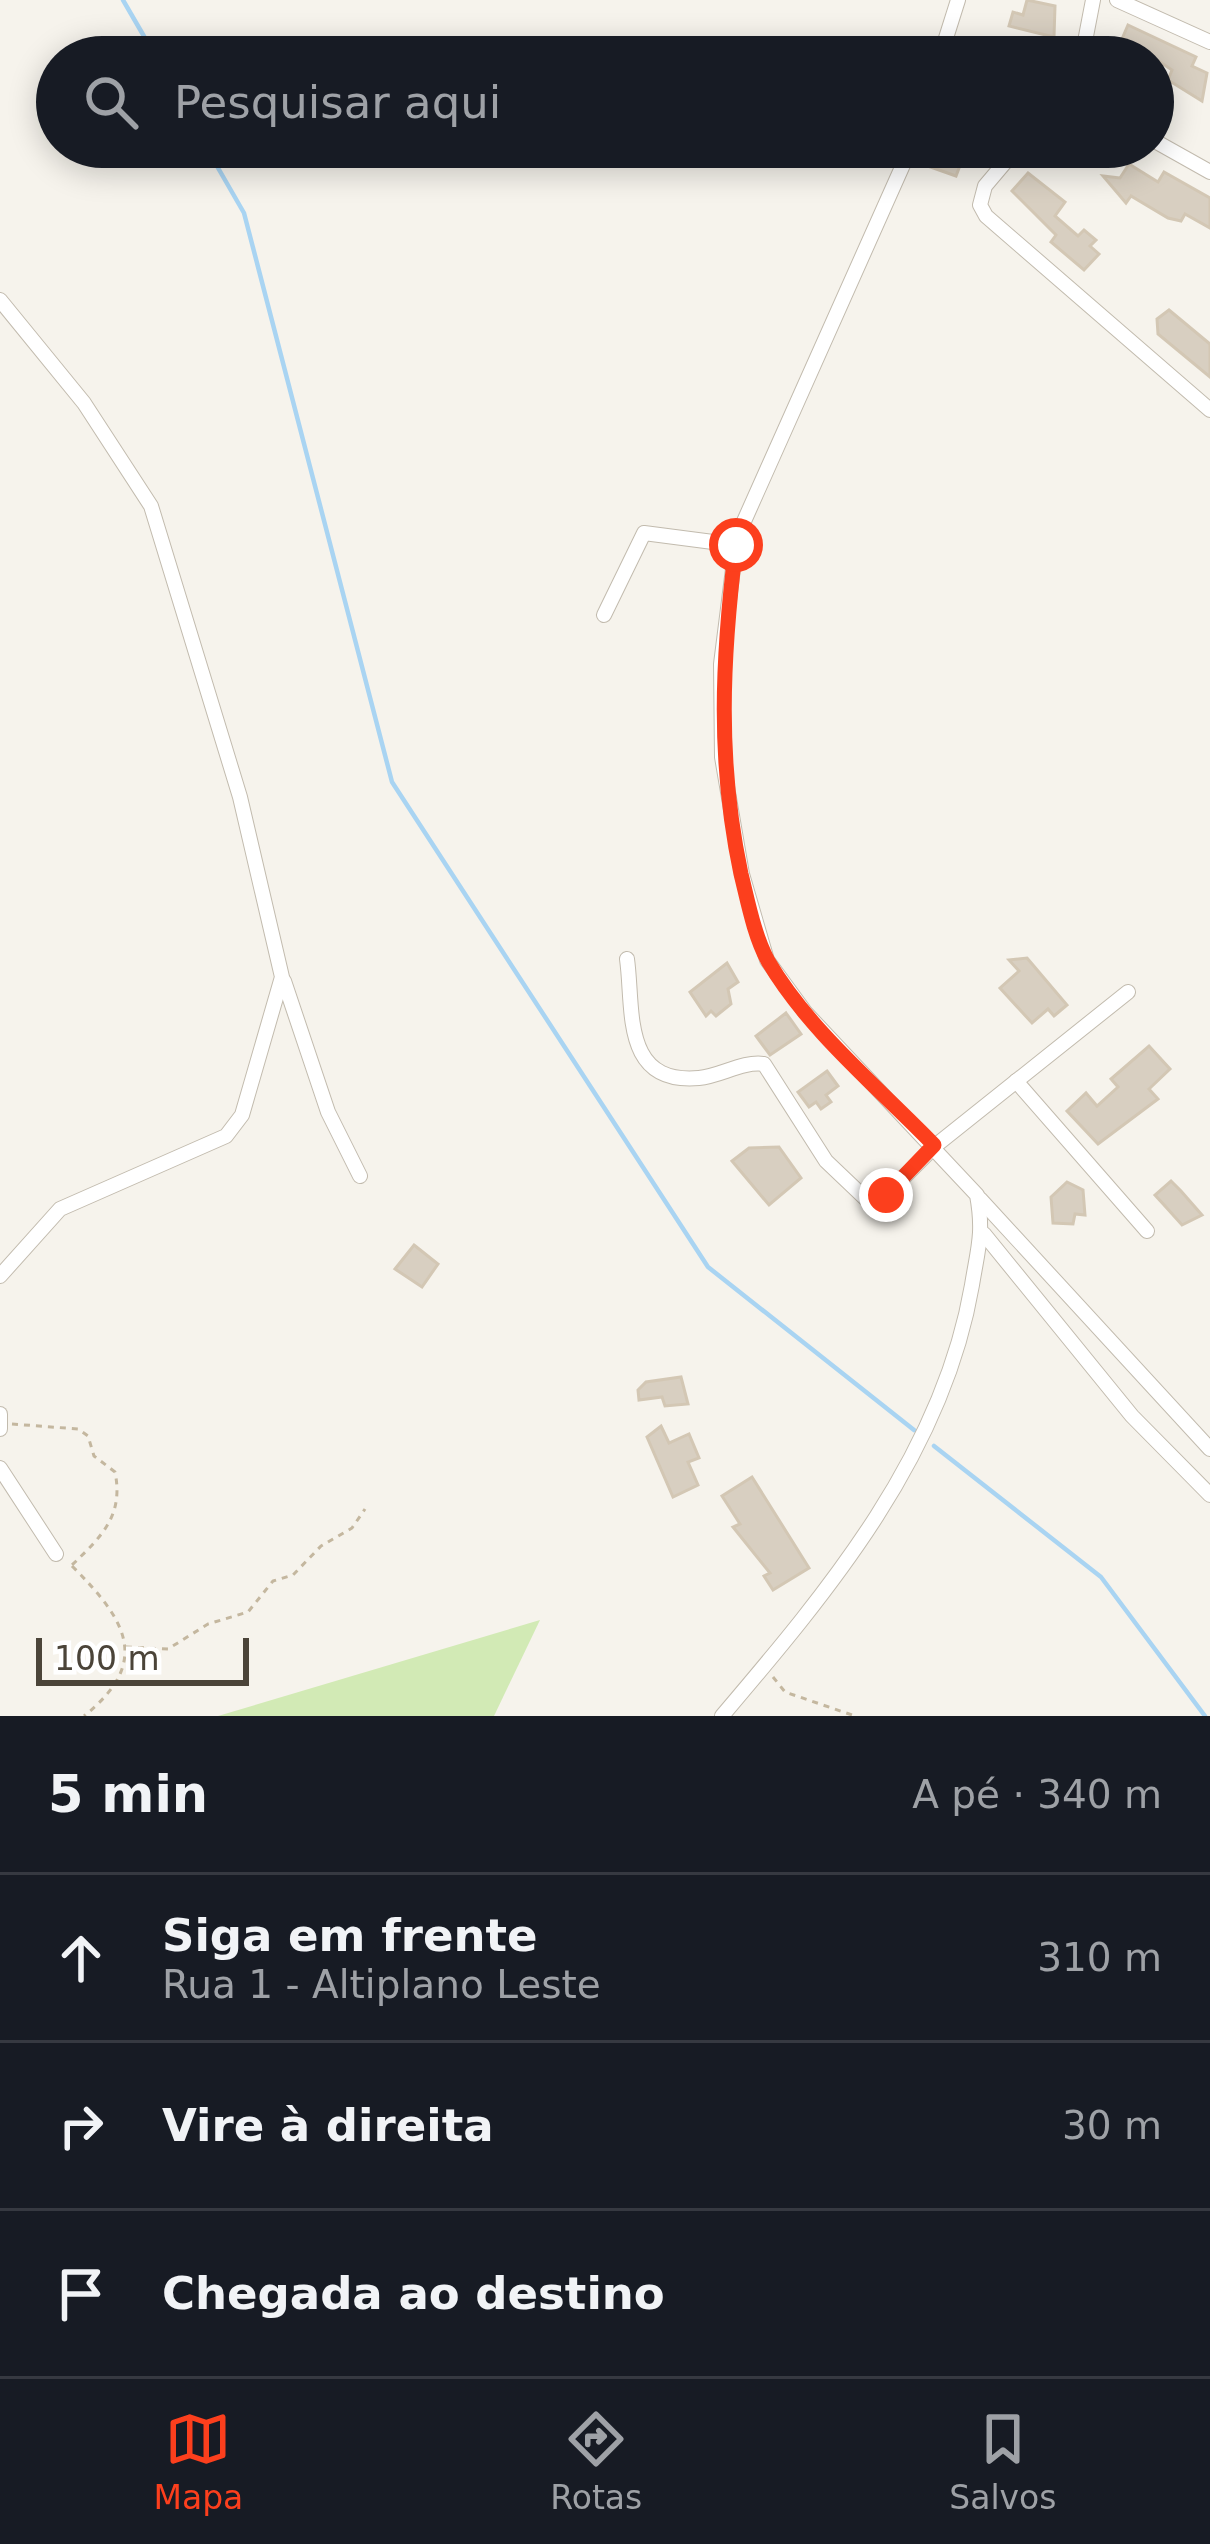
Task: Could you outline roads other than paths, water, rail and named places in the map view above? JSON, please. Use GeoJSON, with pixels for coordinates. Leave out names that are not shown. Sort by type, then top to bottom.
{"type":"FeatureCollection","features":[{"type":"Feature","properties":{"kind":"street"},"geometry":{"type":"LineString","coordinates":[[947,36],[958,0]]}},
{"type":"Feature","properties":{"kind":"street"},"geometry":{"type":"LineString","coordinates":[[1090,36],[1093,0]]}},
{"type":"Feature","properties":{"kind":"street"},"geometry":{"type":"LineString","coordinates":[[1117,0],[1210,42]]}},
{"type":"Feature","properties":{"kind":"street"},"geometry":{"type":"LineString","coordinates":[[1174,152],[1210,172]]}},
{"type":"Feature","properties":{"kind":"street"},"geometry":{"type":"LineString","coordinates":[[902,168],[736,545],[721,664],[722,757],[751,916],[767,960],[806,1012],[934,1145],[1210,1449]]}},
{"type":"Feature","properties":{"kind":"street"},"geometry":{"type":"LineString","coordinates":[[1000,168],[985,186],[980,205],[994,225],[1210,410]]}},
{"type":"Feature","properties":{"kind":"street"},"geometry":{"type":"LineString","coordinates":[[0,300],[84,403],[151,506],[240,797],[282,976],[328,1112],[360,1176]]}},
{"type":"Feature","properties":{"kind":"street"},"geometry":{"type":"LineString","coordinates":[[604,616],[644,533],[736,545]]}},
{"type":"Feature","properties":{"kind":"street"},"geometry":{"type":"LineString","coordinates":[[627,959],[630,1032],[648,1062],[662,1071],[696,1079],[764,1064],[826,1161],[868,1201],[886,1195],[934,1145],[1128,992]]}},
{"type":"Feature","properties":{"kind":"street"},"geometry":{"type":"LineString","coordinates":[[0,1276],[60,1209],[193,1155],[235,1127],[282,976]]}},
{"type":"Feature","properties":{"kind":"street"},"geometry":{"type":"LineString","coordinates":[[1016,1081],[1148,1231]]}},
{"type":"Feature","properties":{"kind":"street"},"geometry":{"type":"LineString","coordinates":[[722,1716],[764,1666],[913,1460],[951,1380],[984,1234],[976,1195]]}},
{"type":"Feature","properties":{"kind":"street"},"geometry":{"type":"LineString","coordinates":[[984,1234],[1132,1416],[1210,1496]]}},
{"type":"Feature","properties":{"kind":"street"},"geometry":{"type":"LineString","coordinates":[[0,1468],[56,1553]]}},
{"type":"Feature","properties":{"kind":"waterway"},"geometry":{"type":"LineString","coordinates":[[123,0],[144,36]]}},
{"type":"Feature","properties":{"kind":"waterway"},"geometry":{"type":"LineString","coordinates":[[218,168],[244,213],[392,782],[708,1267],[914,1430]]}},
{"type":"Feature","properties":{"kind":"waterway"},"geometry":{"type":"LineString","coordinates":[[934,1446],[1101,1577],[1205,1716]]}}]}
